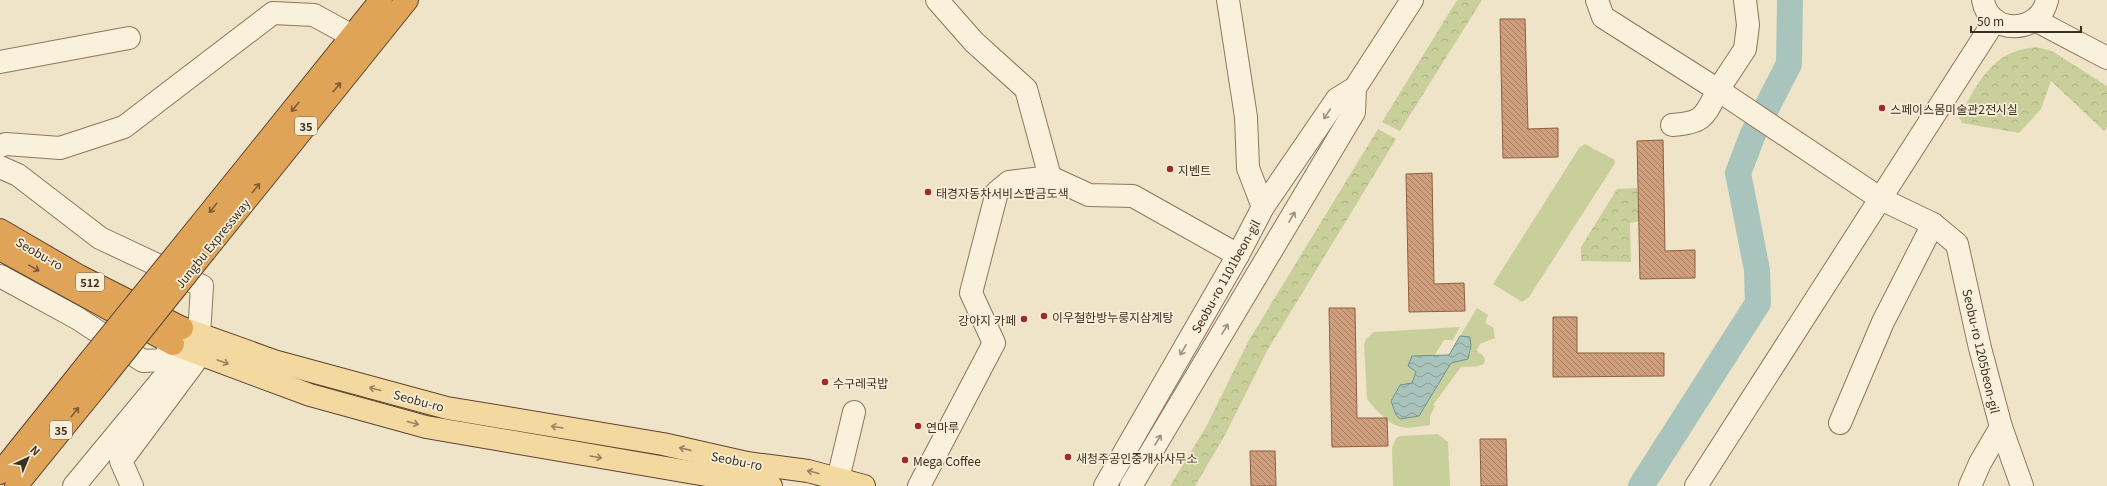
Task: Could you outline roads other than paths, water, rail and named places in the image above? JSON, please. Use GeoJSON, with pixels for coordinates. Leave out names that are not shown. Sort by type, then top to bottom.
{"type":"FeatureCollection","features":[{"type":"Feature","properties":{"kind":"highway","name":"Jungbu Expressway"},"geometry":{"type":"LineString","coordinates":[[196,246],[352,36],[381,0]]}},
{"type":"Feature","properties":{"kind":"highway","name":"Jungbu Expressway"},"geometry":{"type":"LineString","coordinates":[[16,486],[97,369],[196,246],[407,0]]}},
{"type":"Feature","properties":{"kind":"highway","name":"Seobu-ro"},"geometry":{"type":"LineString","coordinates":[[0,230],[189,340]]}},
{"type":"Feature","properties":{"kind":"highway","name":"Seobu-ro"},"geometry":{"type":"LineString","coordinates":[[0,249],[189,340]]}},
{"type":"Feature","properties":{"kind":"highway","name":"Jungbu Expressway"},"geometry":{"type":"LineString","coordinates":[[0,473],[97,369]]}},
{"type":"Feature","properties":{"kind":"main road","name":"Seobu-ro"},"geometry":{"type":"LineString","coordinates":[[189,340],[274,361],[447,408],[663,444],[747,463],[808,471],[864,486]]}},
{"type":"Feature","properties":{"kind":"main road","name":"Seobu-ro"},"geometry":{"type":"LineString","coordinates":[[189,340],[310,395],[426,427],[709,481],[771,486]]}},
{"type":"Feature","properties":{"kind":"street"},"geometry":{"type":"LineString","coordinates":[[937,0],[974,42],[1026,89],[1050,177]]}},
{"type":"Feature","properties":{"kind":"street","name":"Seobu-ro 1101beon-gil"},"geometry":{"type":"LineString","coordinates":[[1105,486],[1238,255],[1263,207],[1248,168],[1246,117],[1228,0]]}},
{"type":"Feature","properties":{"kind":"street"},"geometry":{"type":"LineString","coordinates":[[1263,207],[1337,99],[1354,88],[1412,0]]}},
{"type":"Feature","properties":{"kind":"street","name":"Seobu-ro 1205beon-gil"},"geometry":{"type":"LineString","coordinates":[[1597,0],[1603,17],[1718,90],[1881,199],[1933,224],[1957,244],[1980,348],[2001,428],[2022,486]]}},
{"type":"Feature","properties":{"kind":"street"},"geometry":{"type":"LineString","coordinates":[[1672,125],[1692,124],[1700,119],[1745,49],[1748,25],[1744,0]]}},
{"type":"Feature","properties":{"kind":"street"},"geometry":{"type":"LineString","coordinates":[[1983,0],[1988,12],[1995,20],[2005,25],[2015,27],[2026,25],[2035,20],[2043,12],[2047,0]]}},
{"type":"Feature","properties":{"kind":"street"},"geometry":{"type":"LineString","coordinates":[[0,146],[6,144],[60,148],[124,127],[273,13],[314,14],[352,36]]}},
{"type":"Feature","properties":{"kind":"street"},"geometry":{"type":"LineString","coordinates":[[1696,486],[1995,20]]}},
{"type":"Feature","properties":{"kind":"street"},"geometry":{"type":"LineString","coordinates":[[2035,20],[2107,58]]}},
{"type":"Feature","properties":{"kind":"street"},"geometry":{"type":"LineString","coordinates":[[0,62],[129,38]]}},
{"type":"Feature","properties":{"kind":"street"},"geometry":{"type":"LineString","coordinates":[[1131,486],[1354,112],[1354,88]]}},
{"type":"Feature","properties":{"kind":"street"},"geometry":{"type":"LineString","coordinates":[[0,167],[18,175],[100,238],[202,286],[189,340],[121,461],[132,486]]}},
{"type":"Feature","properties":{"kind":"street"},"geometry":{"type":"LineString","coordinates":[[919,486],[994,343],[971,294],[997,192],[1009,182],[1050,177],[1089,195],[1133,196],[1238,255]]}},
{"type":"Feature","properties":{"kind":"street"},"geometry":{"type":"LineString","coordinates":[[1840,423],[1883,322],[1933,224]]}},
{"type":"Feature","properties":{"kind":"street"},"geometry":{"type":"LineString","coordinates":[[0,276],[77,318],[143,361],[163,360],[189,340]]}},
{"type":"Feature","properties":{"kind":"street"},"geometry":{"type":"LineString","coordinates":[[74,486],[189,340]]}},
{"type":"Feature","properties":{"kind":"street"},"geometry":{"type":"LineString","coordinates":[[838,479],[854,412]]}},
{"type":"Feature","properties":{"kind":"street"},"geometry":{"type":"LineString","coordinates":[[1970,486],[1980,463],[2001,428]]}},
{"type":"Feature","properties":{"kind":"water"},"geometry":{"type":"Polygon","coordinates":[[[1460,336],[1470,337],[1471,346],[1468,359],[1451,363],[1419,416],[1400,419],[1396,415],[1391,401],[1400,385],[1412,383],[1416,372],[1408,366],[1412,356],[1449,355],[1460,336]]]}},
{"type":"Feature","properties":{"kind":"waterway"},"geometry":{"type":"LineString","coordinates":[[1641,486],[1758,303],[1757,270],[1738,173],[1753,134],[1789,64],[1790,0]]}},
{"type":"Feature","properties":{"kind":"place","name":"스페이스몸미술관2전시실"},"geometry":{"type":"Point","coordinates":[1882,108]}},
{"type":"Feature","properties":{"kind":"place","name":"지벤트"},"geometry":{"type":"Point","coordinates":[1170,169]}},
{"type":"Feature","properties":{"kind":"place","name":"태경자동차서비스판금도색"},"geometry":{"type":"Point","coordinates":[928,192]}},
{"type":"Feature","properties":{"kind":"place","name":"이우철한방누룽지삼계탕"},"geometry":{"type":"Point","coordinates":[1044,316]}},
{"type":"Feature","properties":{"kind":"place","name":"강아지 카페"},"geometry":{"type":"Point","coordinates":[1024,319]}},
{"type":"Feature","properties":{"kind":"place","name":"수구레국밥"},"geometry":{"type":"Point","coordinates":[825,382]}},
{"type":"Feature","properties":{"kind":"place","name":"연마루"},"geometry":{"type":"Point","coordinates":[918,426]}},
{"type":"Feature","properties":{"kind":"place","name":"새청주공인중개사사무소"},"geometry":{"type":"Point","coordinates":[1068,457]}},
{"type":"Feature","properties":{"kind":"place","name":"Mega Coffee"},"geometry":{"type":"Point","coordinates":[905,460]}}]}
